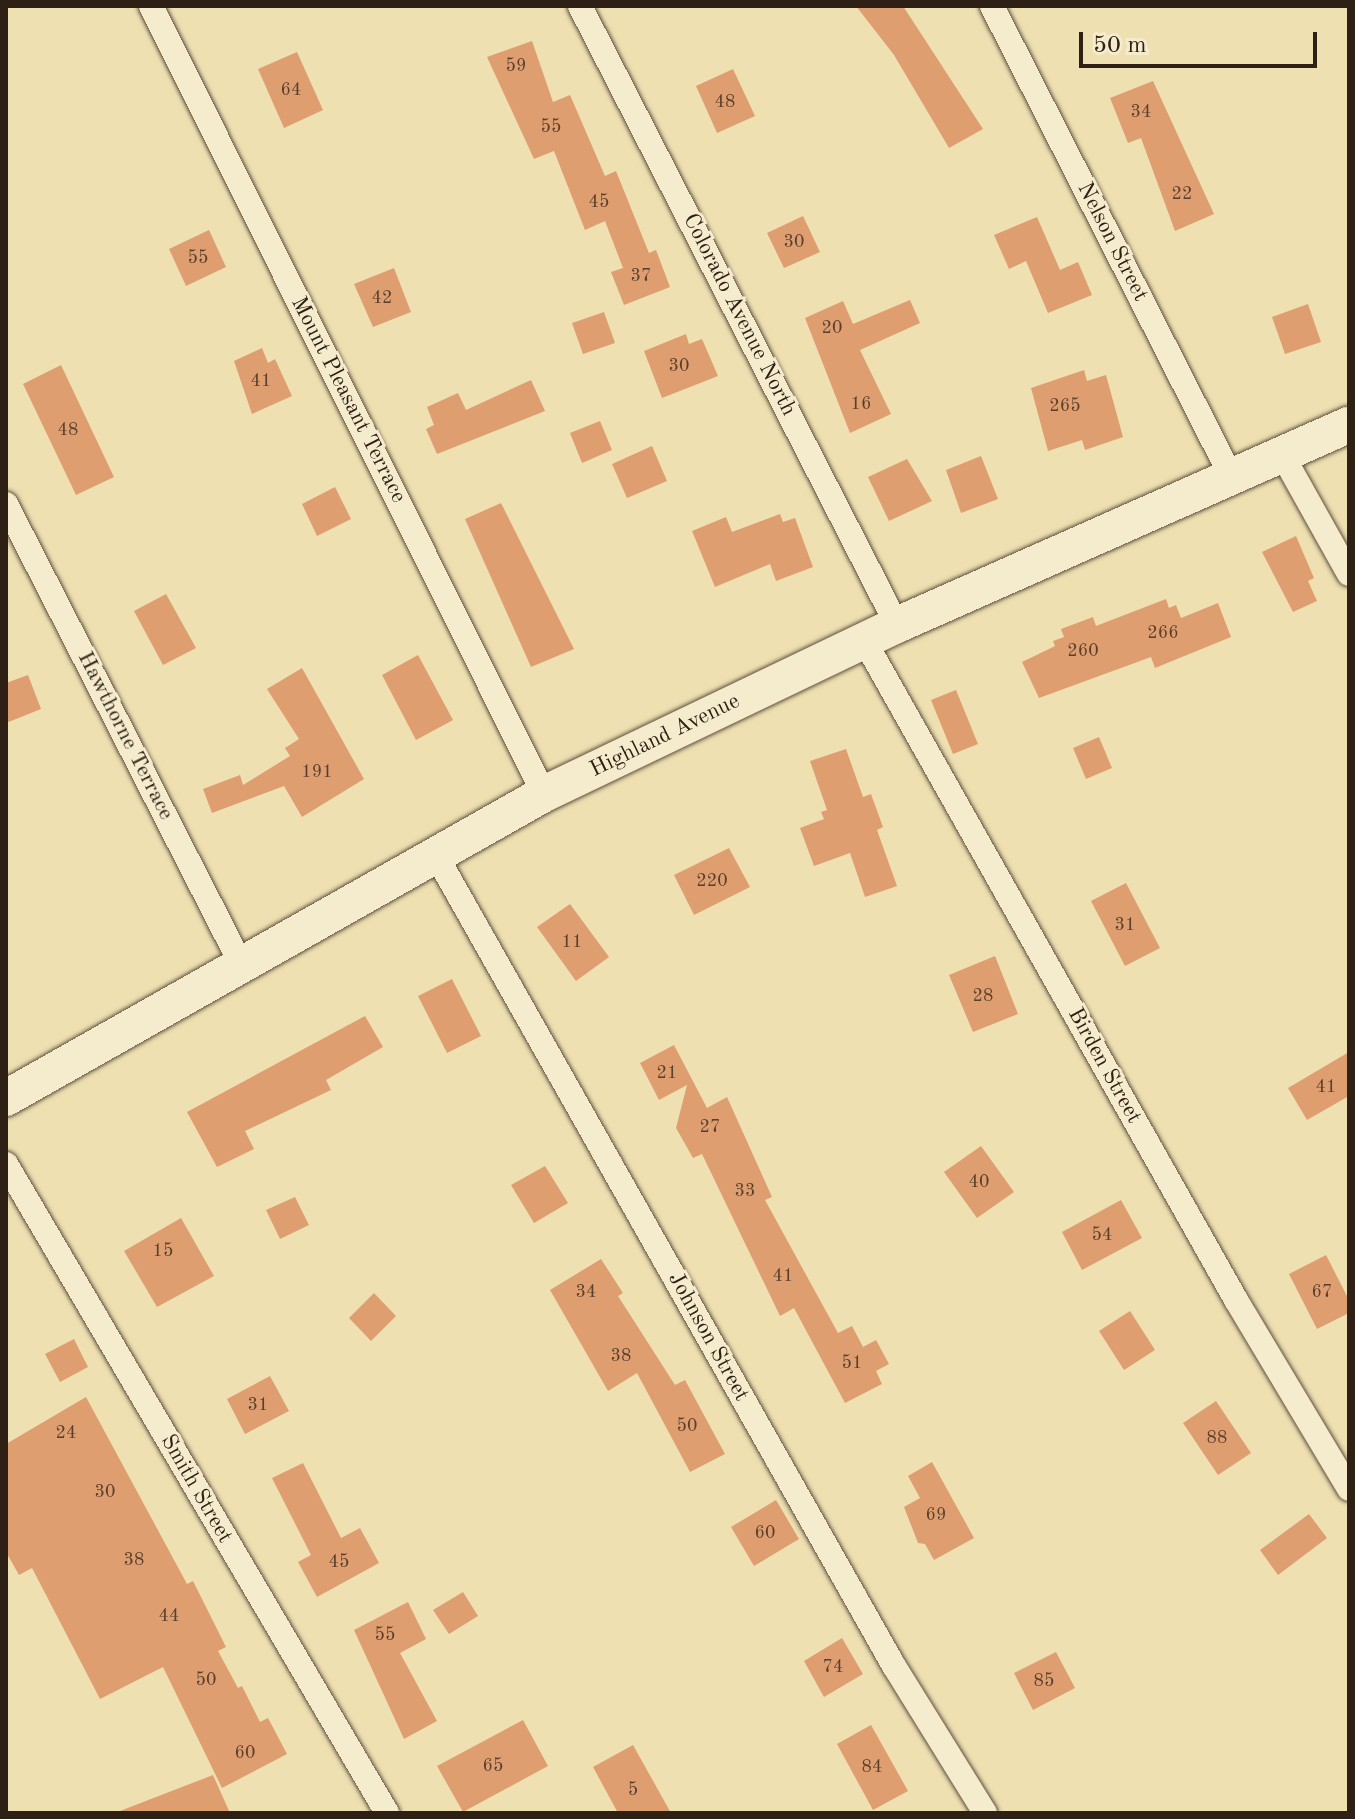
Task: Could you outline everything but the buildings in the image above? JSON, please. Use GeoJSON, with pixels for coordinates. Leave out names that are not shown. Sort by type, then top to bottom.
{"type":"FeatureCollection","features":[{"type":"Feature","properties":{"kind":"street","name":"Mount Pleasant Terrace"},"geometry":{"type":"LineString","coordinates":[[151,6],[544,794]]}},
{"type":"Feature","properties":{"kind":"street","name":"Colorado Avenue North"},"geometry":{"type":"LineString","coordinates":[[580,6],[897,625]]}},
{"type":"Feature","properties":{"kind":"street","name":"Nelson Street"},"geometry":{"type":"LineString","coordinates":[[992,6],[1232,478]]}},
{"type":"Feature","properties":{"kind":"street","name":"Highland Avenue"},"geometry":{"type":"LineString","coordinates":[[6,1098],[243,968],[544,794],[864,640],[1349,425]]}},
{"type":"Feature","properties":{"kind":"street"},"geometry":{"type":"LineString","coordinates":[[1283,456],[1349,574]]}},
{"type":"Feature","properties":{"kind":"street","name":"Hawthorne Terrace"},"geometry":{"type":"LineString","coordinates":[[6,504],[243,968]]}},
{"type":"Feature","properties":{"kind":"street","name":"Birden Street"},"geometry":{"type":"LineString","coordinates":[[864,640],[1236,1300],[1349,1489]]}},
{"type":"Feature","properties":{"kind":"street","name":"Johnson Street"},"geometry":{"type":"LineString","coordinates":[[437,857],[886,1652],[985,1813]]}},
{"type":"Feature","properties":{"kind":"street","name":"Smith Street"},"geometry":{"type":"LineString","coordinates":[[6,1164],[387,1813]]}}]}
